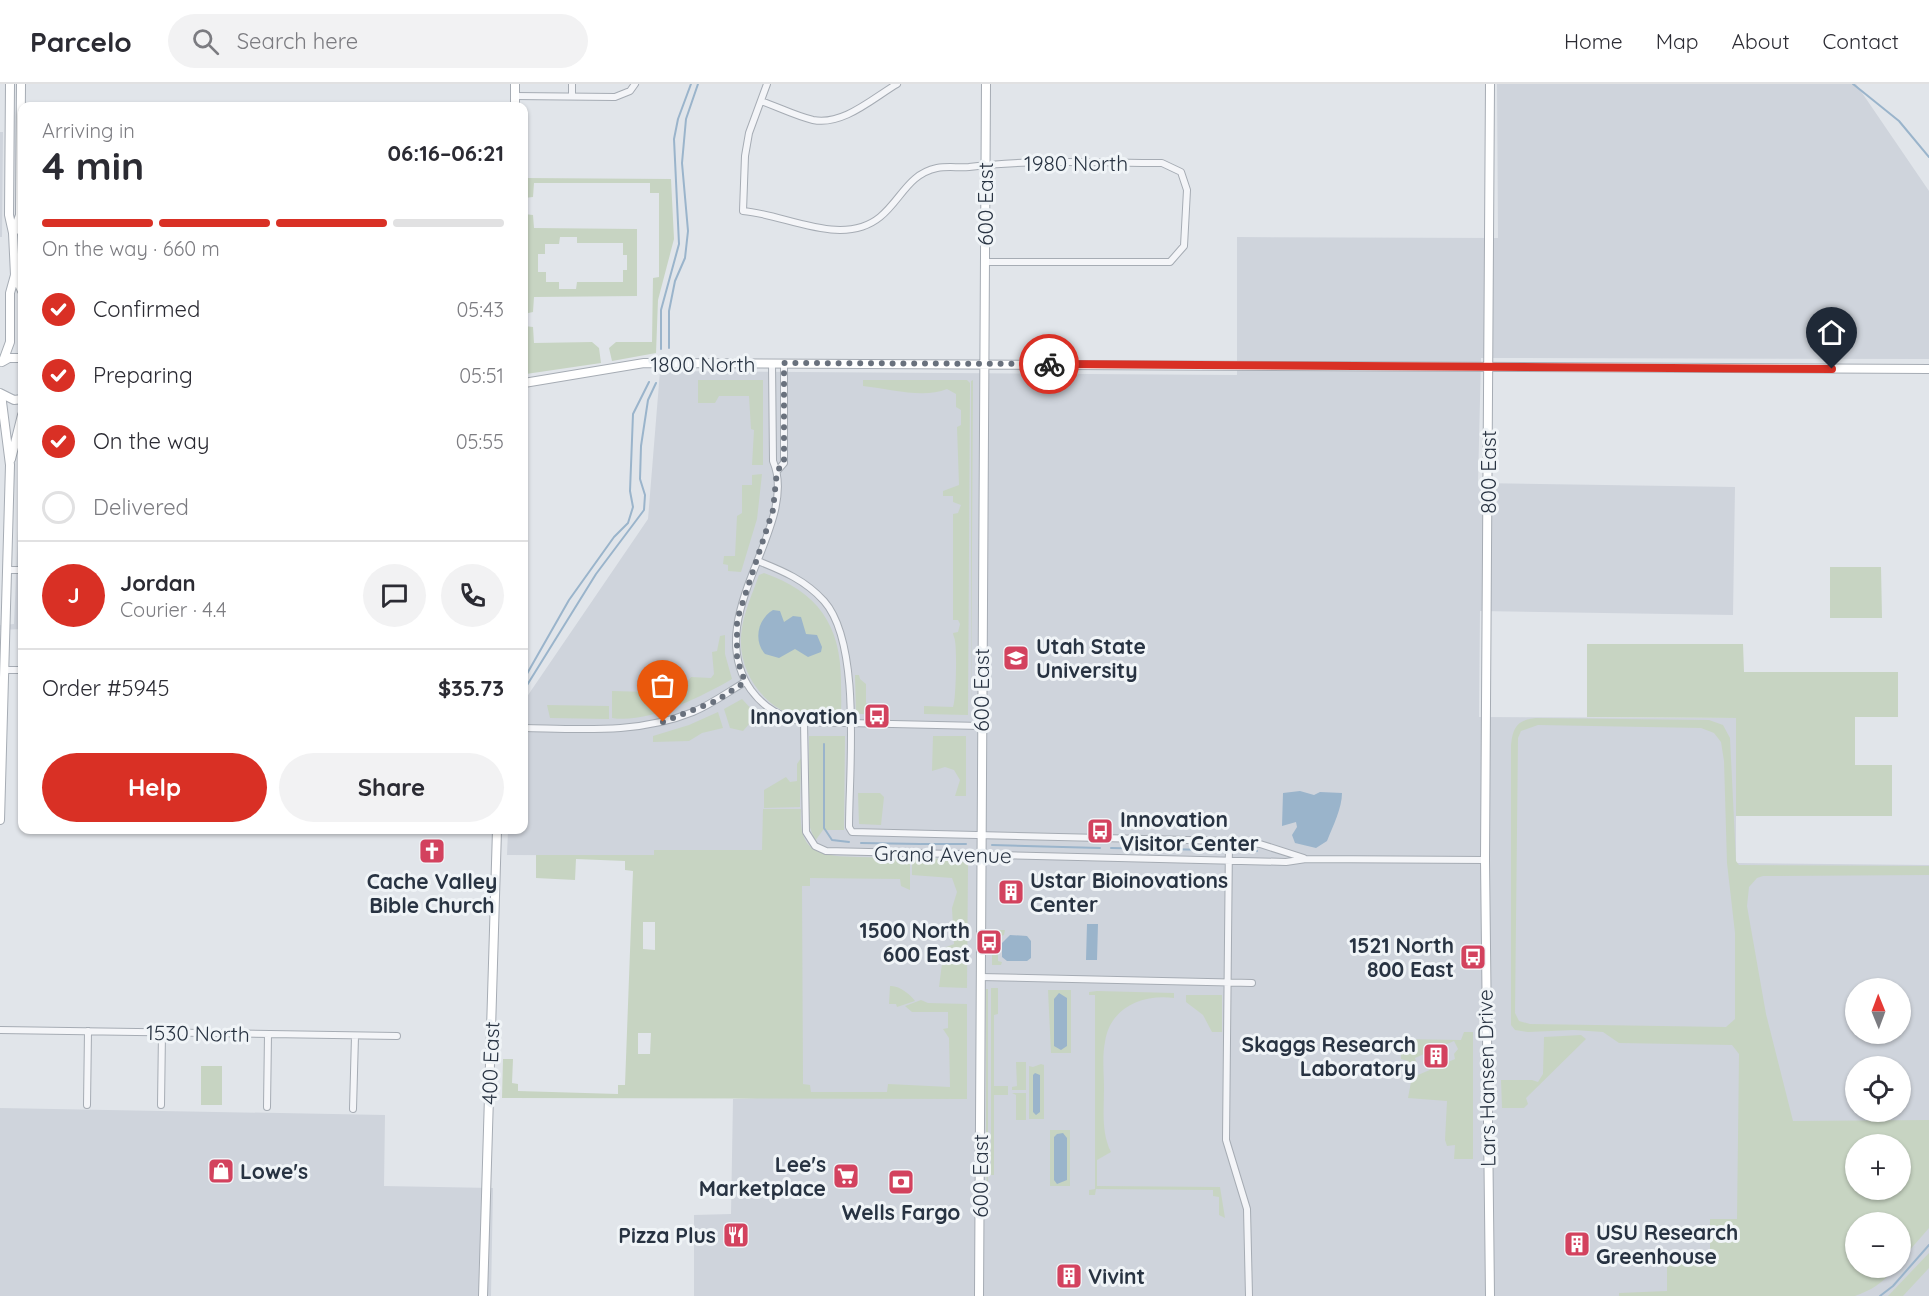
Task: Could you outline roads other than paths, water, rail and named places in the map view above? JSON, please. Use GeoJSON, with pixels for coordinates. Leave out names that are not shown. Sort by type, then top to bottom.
{"type":"FeatureCollection","features":[{"type":"Feature","properties":{"kind":"street"},"geometry":{"type":"LineString","coordinates":[[1,363],[10,342],[10,293],[15,275],[14,233],[9,215],[10,84]]}},
{"type":"Feature","properties":{"kind":"street"},"geometry":{"type":"LineString","coordinates":[[21,84],[21,102]]}},
{"type":"Feature","properties":{"kind":"street"},"geometry":{"type":"LineString","coordinates":[[515,84],[515,102]]}},
{"type":"Feature","properties":{"kind":"street"},"geometry":{"type":"LineString","coordinates":[[572,84],[572,96]]}},
{"type":"Feature","properties":{"kind":"street"},"geometry":{"type":"LineString","coordinates":[[515,96],[615,97],[630,91],[635,84]]}},
{"type":"Feature","properties":{"kind":"street"},"geometry":{"type":"LineString","coordinates":[[767,84],[761,101],[814,120],[825,121],[847,114],[896,84]]}},
{"type":"Feature","properties":{"kind":"street","name":"600 East"},"geometry":{"type":"LineString","coordinates":[[979,1296],[987,84]]}},
{"type":"Feature","properties":{"kind":"street","name":"800 East"},"geometry":{"type":"LineString","coordinates":[[1485,860],[1490,84]]}},
{"type":"Feature","properties":{"kind":"street","name":"1980 North"},"geometry":{"type":"LineString","coordinates":[[761,101],[749,133],[745,156],[743,211],[766,213],[821,230],[853,229],[868,225],[881,217],[914,178],[925,171],[940,167],[986,164],[1162,163],[1181,172],[1187,190],[1186,236],[1178,255],[1170,262],[1158,264],[985,262]]}},
{"type":"Feature","properties":{"kind":"street"},"geometry":{"type":"LineString","coordinates":[[14,233],[18,221]]}},
{"type":"Feature","properties":{"kind":"street"},"geometry":{"type":"LineString","coordinates":[[15,275],[18,282]]}},
{"type":"Feature","properties":{"kind":"street"},"geometry":{"type":"LineString","coordinates":[[1,363],[9,358],[18,358]]}},
{"type":"Feature","properties":{"kind":"street","name":"1800 North"},"geometry":{"type":"LineString","coordinates":[[528,382],[644,363],[1929,369]]}},
{"type":"Feature","properties":{"kind":"street"},"geometry":{"type":"LineString","coordinates":[[772,363],[773,461],[777,471],[773,510],[737,620],[737,659],[745,682],[767,709],[785,718],[804,722],[981,726]]}},
{"type":"Feature","properties":{"kind":"street"},"geometry":{"type":"LineString","coordinates":[[777,471],[784,463],[784,363]]}},
{"type":"Feature","properties":{"kind":"street"},"geometry":{"type":"LineString","coordinates":[[0,393],[14,400],[18,400]]}},
{"type":"Feature","properties":{"kind":"street"},"geometry":{"type":"LineString","coordinates":[[0,393],[10,465],[0,820]]}},
{"type":"Feature","properties":{"kind":"street"},"geometry":{"type":"LineString","coordinates":[[10,465],[18,432]]}},
{"type":"Feature","properties":{"kind":"street"},"geometry":{"type":"LineString","coordinates":[[758,561],[786,572],[806,584],[825,603],[840,626],[849,663],[849,724]]}},
{"type":"Feature","properties":{"kind":"street"},"geometry":{"type":"LineString","coordinates":[[7,570],[18,570]]}},
{"type":"Feature","properties":{"kind":"street"},"geometry":{"type":"LineString","coordinates":[[4,670],[18,670]]}},
{"type":"Feature","properties":{"kind":"street"},"geometry":{"type":"LineString","coordinates":[[528,728],[610,730],[655,723],[700,708],[745,682]]}},
{"type":"Feature","properties":{"kind":"street","name":"Grand Avenue"},"geometry":{"type":"LineString","coordinates":[[804,722],[805,826],[808,837],[815,846],[834,852],[1286,862],[1306,859],[1485,860]]}},
{"type":"Feature","properties":{"kind":"street","name":"Grand Avenue"},"geometry":{"type":"LineString","coordinates":[[849,724],[850,830],[1229,841],[1260,844],[1306,859]]}},
{"type":"Feature","properties":{"kind":"street","name":"400 East"},"geometry":{"type":"LineString","coordinates":[[483,1296],[497,834]]}},
{"type":"Feature","properties":{"kind":"street"},"geometry":{"type":"LineString","coordinates":[[1229,841],[1226,1140],[1247,1209],[1249,1296]]}},
{"type":"Feature","properties":{"kind":"street","name":"Lars Hansen Drive"},"geometry":{"type":"LineString","coordinates":[[1485,860],[1490,1296]]}},
{"type":"Feature","properties":{"kind":"street"},"geometry":{"type":"LineString","coordinates":[[980,977],[1252,983]]}},
{"type":"Feature","properties":{"kind":"street","name":"1530 North"},"geometry":{"type":"LineString","coordinates":[[0,1030],[397,1036]]}},
{"type":"Feature","properties":{"kind":"street"},"geometry":{"type":"LineString","coordinates":[[87,1105],[88,1031]]}},
{"type":"Feature","properties":{"kind":"street"},"geometry":{"type":"LineString","coordinates":[[161,1105],[162,1032]]}},
{"type":"Feature","properties":{"kind":"street"},"geometry":{"type":"LineString","coordinates":[[267,1107],[268,1034]]}},
{"type":"Feature","properties":{"kind":"street"},"geometry":{"type":"LineString","coordinates":[[353,1109],[354,1036]]}},
{"type":"Feature","properties":{"kind":"water"},"geometry":{"type":"Polygon","coordinates":[[[773,610],[780,611],[784,622],[793,616],[801,617],[806,634],[817,635],[822,647],[821,652],[808,657],[795,649],[779,658],[765,654],[759,642],[759,630],[764,619],[773,610]]]}},
{"type":"Feature","properties":{"kind":"water"},"geometry":{"type":"Polygon","coordinates":[[[1300,791],[1314,795],[1320,792],[1342,793],[1339,811],[1327,841],[1316,848],[1295,843],[1292,835],[1297,827],[1296,822],[1282,826],[1283,793],[1300,791]]]}},
{"type":"Feature","properties":{"kind":"water"},"geometry":{"type":"Polygon","coordinates":[[[1087,924],[1098,924],[1097,960],[1086,960],[1087,924]]]}},
{"type":"Feature","properties":{"kind":"water"},"geometry":{"type":"Polygon","coordinates":[[[1010,935],[1027,936],[1031,941],[1031,958],[1027,961],[1007,961],[1002,957],[1002,943],[1010,935]]]}},
{"type":"Feature","properties":{"kind":"water"},"geometry":{"type":"Polygon","coordinates":[[[1059,993],[1067,998],[1067,1046],[1061,1050],[1054,1046],[1054,999],[1059,993]]]}},
{"type":"Feature","properties":{"kind":"water"},"geometry":{"type":"Polygon","coordinates":[[[1035,1073],[1040,1075],[1040,1112],[1036,1115],[1033,1112],[1033,1075],[1035,1073]]]}},
{"type":"Feature","properties":{"kind":"water"},"geometry":{"type":"Polygon","coordinates":[[[1063,1133],[1067,1138],[1067,1180],[1057,1184],[1054,1180],[1054,1137],[1063,1133]]]}},
{"type":"Feature","properties":{"kind":"waterway"},"geometry":{"type":"LineString","coordinates":[[661,349],[661,310],[679,244],[674,139],[678,119],[691,84]]}},
{"type":"Feature","properties":{"kind":"waterway"},"geometry":{"type":"LineString","coordinates":[[669,348],[669,311],[675,281],[685,258],[688,231],[682,163],[686,119],[698,84]]}},
{"type":"Feature","properties":{"kind":"waterway"},"geometry":{"type":"LineString","coordinates":[[1853,84],[1899,121],[1929,157]]}},
{"type":"Feature","properties":{"kind":"waterway"},"geometry":{"type":"LineString","coordinates":[[528,672],[569,600],[614,537],[628,523],[633,507],[630,491],[633,414],[649,382]]}},
{"type":"Feature","properties":{"kind":"waterway"},"geometry":{"type":"LineString","coordinates":[[528,684],[596,574],[644,510],[645,495],[640,479],[641,446],[648,400],[656,383]]}},
{"type":"Feature","properties":{"kind":"waterway"},"geometry":{"type":"LineString","coordinates":[[824,744],[824,828],[832,840],[849,842]]}},
{"type":"Feature","properties":{"kind":"waterway"},"geometry":{"type":"LineString","coordinates":[[861,843],[920,844]]}},
{"type":"Feature","properties":{"kind":"waterway"},"geometry":{"type":"LineString","coordinates":[[921,844],[966,844]]}},
{"type":"Feature","properties":{"kind":"waterway"},"geometry":{"type":"LineString","coordinates":[[992,845],[1100,848]]}},
{"type":"Feature","properties":{"kind":"waterway"},"geometry":{"type":"LineString","coordinates":[[1111,848],[1213,850]]}},
{"type":"Feature","properties":{"kind":"waterway"},"geometry":{"type":"LineString","coordinates":[[1251,851],[1257,851]]}},
{"type":"Feature","properties":{"kind":"waterway"},"geometry":{"type":"LineString","coordinates":[[1880,1296],[1893,1286],[1929,1245]]}},
{"type":"Feature","properties":{"kind":"place","name":"Utah State University"},"geometry":{"type":"Point","coordinates":[1016,658]}},
{"type":"Feature","properties":{"kind":"place","name":"Innovation"},"geometry":{"type":"Point","coordinates":[877,716]}},
{"type":"Feature","properties":{"kind":"place","name":"Innovation Visitor Center"},"geometry":{"type":"Point","coordinates":[1100,831]}},
{"type":"Feature","properties":{"kind":"place","name":"Cache Valley Bible Church"},"geometry":{"type":"Point","coordinates":[432,851]}},
{"type":"Feature","properties":{"kind":"place","name":"Ustar Bioinovations Center"},"geometry":{"type":"Point","coordinates":[1011,892]}},
{"type":"Feature","properties":{"kind":"place","name":"1500 North 600 East"},"geometry":{"type":"Point","coordinates":[989,942]}},
{"type":"Feature","properties":{"kind":"place","name":"1521 North 800 East"},"geometry":{"type":"Point","coordinates":[1473,957]}},
{"type":"Feature","properties":{"kind":"place","name":"Skaggs Research Laboratory"},"geometry":{"type":"Point","coordinates":[1436,1056]}},
{"type":"Feature","properties":{"kind":"place","name":"Lowe's"},"geometry":{"type":"Point","coordinates":[221,1171]}},
{"type":"Feature","properties":{"kind":"place","name":"Lee's Marketplace"},"geometry":{"type":"Point","coordinates":[846,1176]}},
{"type":"Feature","properties":{"kind":"place","name":"Wells Fargo"},"geometry":{"type":"Point","coordinates":[901,1182]}},
{"type":"Feature","properties":{"kind":"place","name":"Pizza Plus"},"geometry":{"type":"Point","coordinates":[736,1235]}},
{"type":"Feature","properties":{"kind":"place","name":"USU Research Greenhouse"},"geometry":{"type":"Point","coordinates":[1577,1244]}},
{"type":"Feature","properties":{"kind":"place","name":"Vivint"},"geometry":{"type":"Point","coordinates":[1069,1276]}}]}
